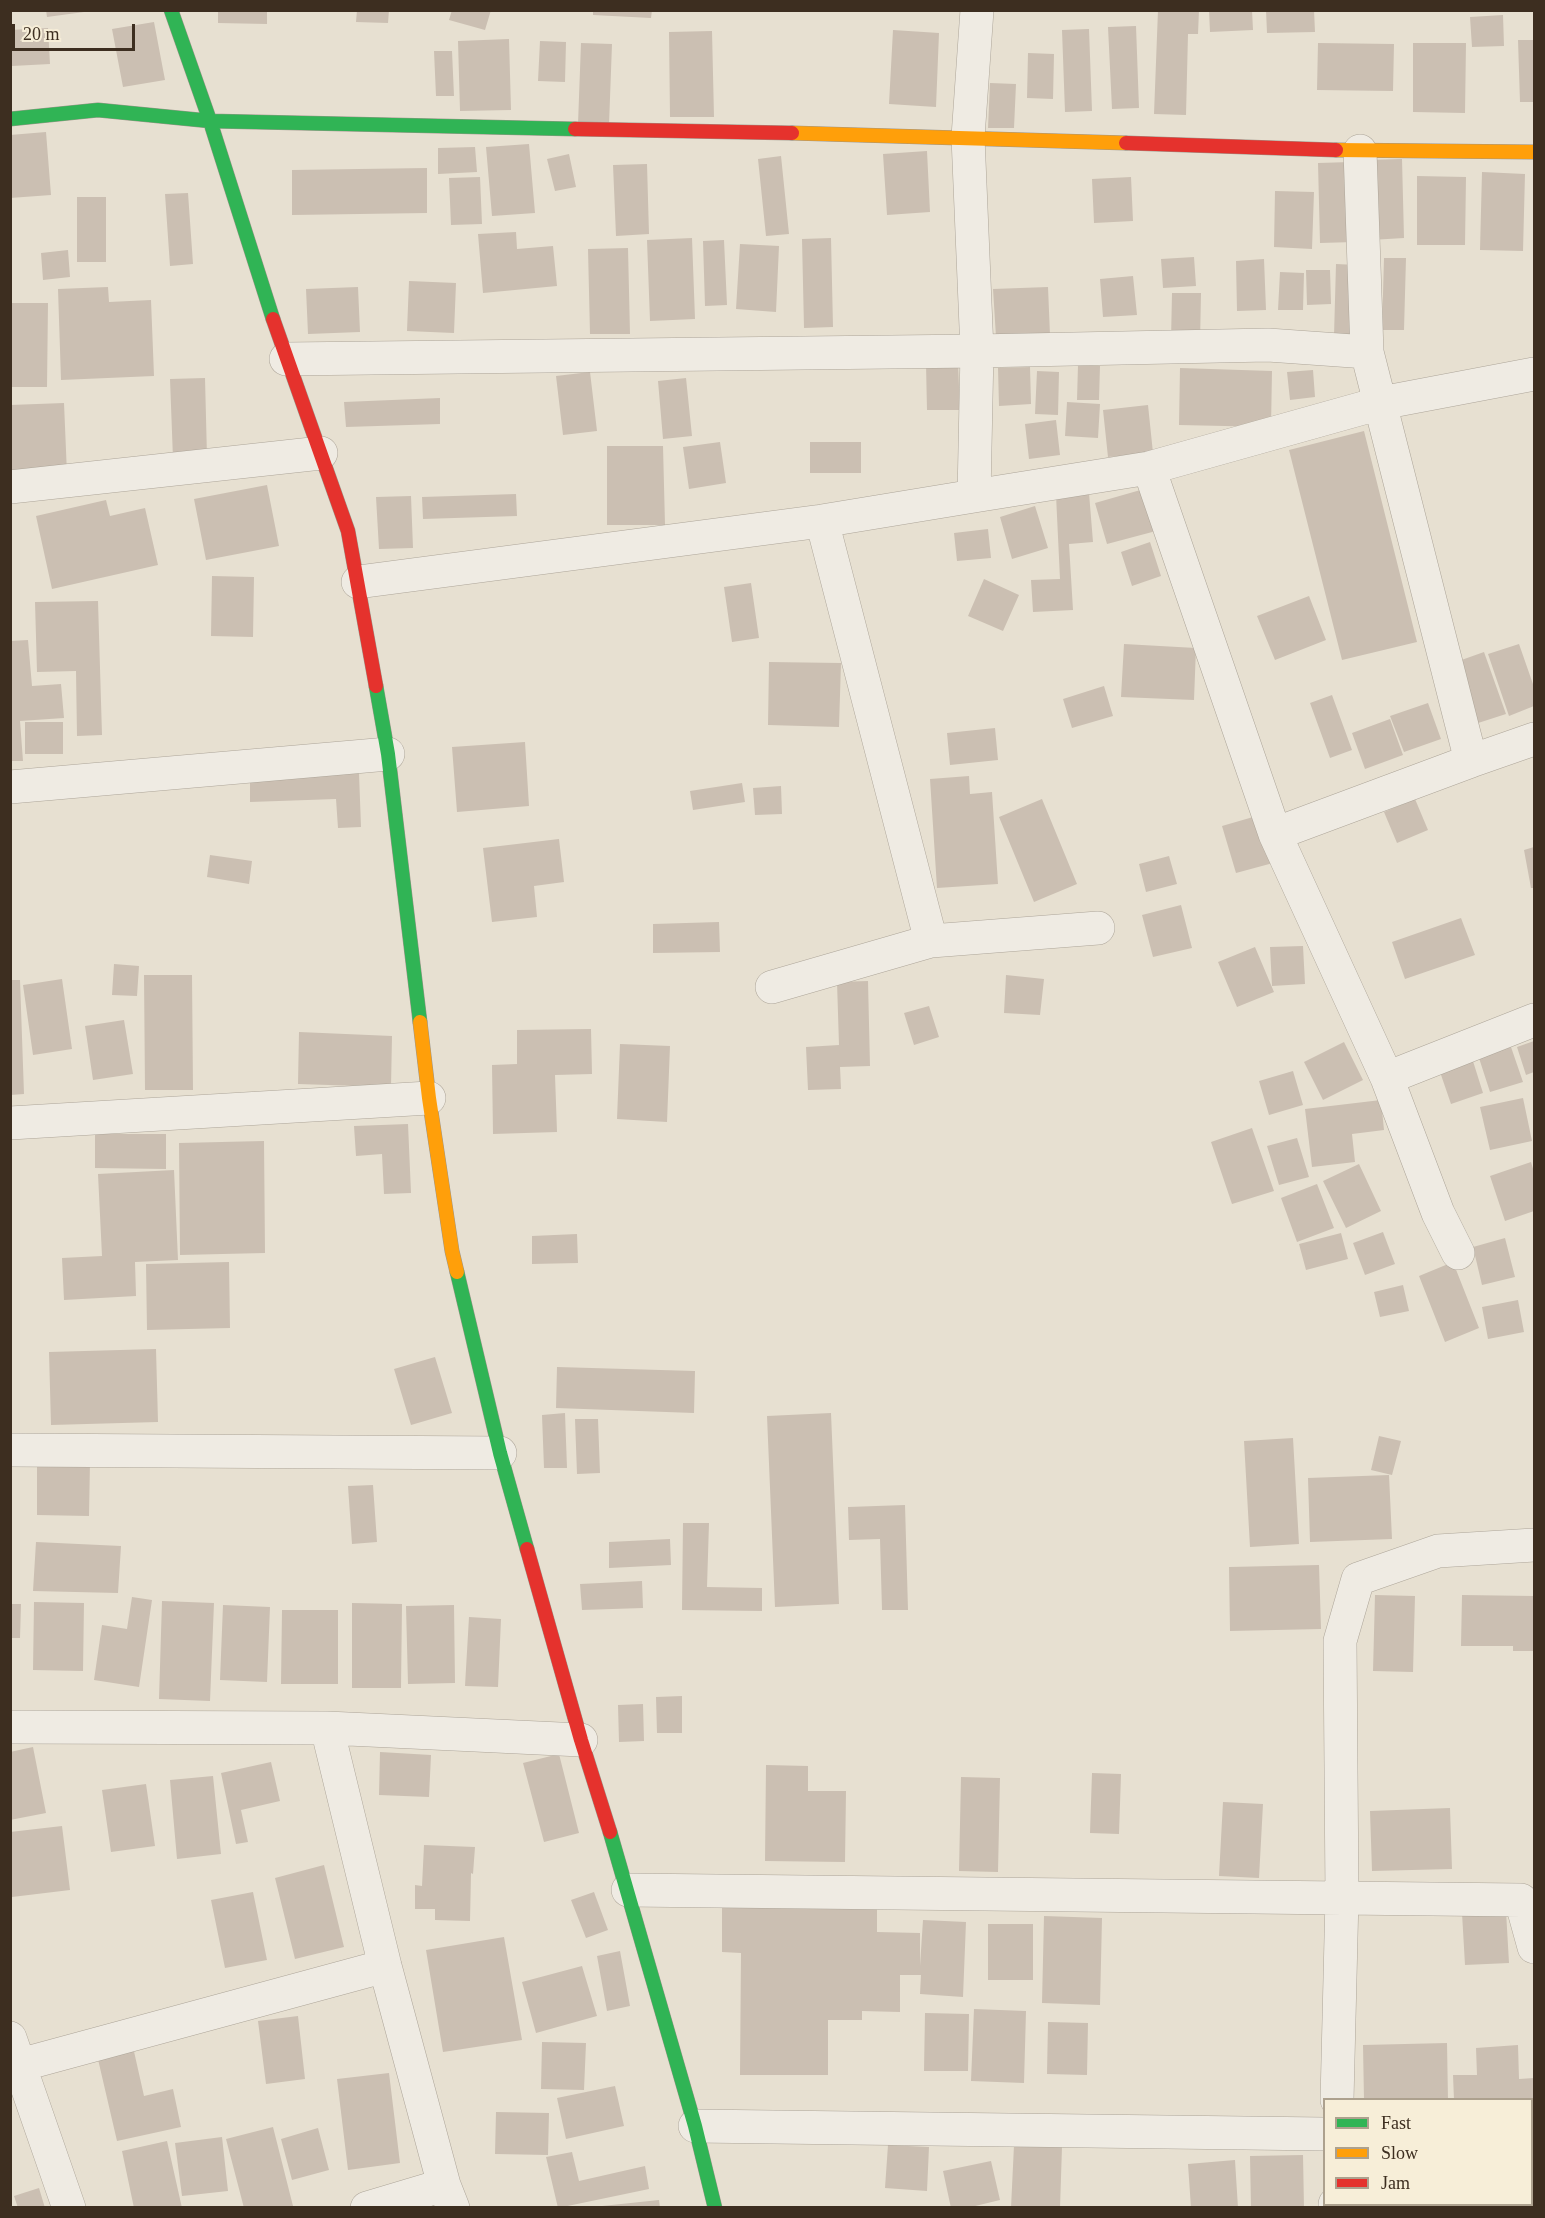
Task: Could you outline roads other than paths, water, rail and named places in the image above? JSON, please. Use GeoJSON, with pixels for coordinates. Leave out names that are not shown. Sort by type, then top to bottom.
{"type":"FeatureCollection","features":[{"type":"Feature","properties":{"kind":"street"},"geometry":{"type":"LineString","coordinates":[[171,10],[210,121],[286,359],[348,531],[388,754],[429,1098],[452,1251],[501,1453],[581,1740],[628,1890],[715,2208]]}},
{"type":"Feature","properties":{"kind":"street"},"geometry":{"type":"LineString","coordinates":[[974,496],[976,351],[968,137],[977,10]]}},
{"type":"Feature","properties":{"kind":"street"},"geometry":{"type":"LineString","coordinates":[[10,118],[98,110],[210,121],[968,137],[1360,151],[1534,152]]}},
{"type":"Feature","properties":{"kind":"street"},"geometry":{"type":"LineString","coordinates":[[1360,151],[1367,352],[1471,761]]}},
{"type":"Feature","properties":{"kind":"street"},"geometry":{"type":"LineString","coordinates":[[286,359],[976,351],[1268,345],[1367,352]]}},
{"type":"Feature","properties":{"kind":"street"},"geometry":{"type":"LineString","coordinates":[[358,582],[822,520],[1149,468],[1381,403],[1534,374]]}},
{"type":"Feature","properties":{"kind":"street"},"geometry":{"type":"LineString","coordinates":[[10,487],[321,453]]}},
{"type":"Feature","properties":{"kind":"street"},"geometry":{"type":"LineString","coordinates":[[1149,468],[1275,834],[1387,1078],[1438,1213],[1458,1253]]}},
{"type":"Feature","properties":{"kind":"street"},"geometry":{"type":"LineString","coordinates":[[822,520],[931,941]]}},
{"type":"Feature","properties":{"kind":"street"},"geometry":{"type":"LineString","coordinates":[[1275,834],[1534,739]]}},
{"type":"Feature","properties":{"kind":"street"},"geometry":{"type":"LineString","coordinates":[[10,787],[388,754]]}},
{"type":"Feature","properties":{"kind":"street"},"geometry":{"type":"LineString","coordinates":[[772,987],[931,941],[1098,928]]}},
{"type":"Feature","properties":{"kind":"street"},"geometry":{"type":"LineString","coordinates":[[1387,1078],[1534,1020]]}},
{"type":"Feature","properties":{"kind":"street"},"geometry":{"type":"LineString","coordinates":[[10,1123],[429,1098]]}},
{"type":"Feature","properties":{"kind":"street"},"geometry":{"type":"LineString","coordinates":[[10,1450],[501,1453]]}},
{"type":"Feature","properties":{"kind":"street"},"geometry":{"type":"LineString","coordinates":[[1337,2098],[1342,1897],[1340,1641],[1358,1579],[1438,1551],[1534,1545]]}},
{"type":"Feature","properties":{"kind":"street"},"geometry":{"type":"LineString","coordinates":[[10,1727],[327,1728],[581,1740]]}},
{"type":"Feature","properties":{"kind":"street"},"geometry":{"type":"LineString","coordinates":[[327,1728],[385,1966],[448,2196],[367,2208]]}},
{"type":"Feature","properties":{"kind":"street"},"geometry":{"type":"LineString","coordinates":[[628,1890],[1528,1900],[1534,1947]]}},
{"type":"Feature","properties":{"kind":"street"},"geometry":{"type":"LineString","coordinates":[[69,2208],[15,2051],[385,1966]]}},
{"type":"Feature","properties":{"kind":"street"},"geometry":{"type":"LineString","coordinates":[[694,2126],[1323,2134]]}}]}
